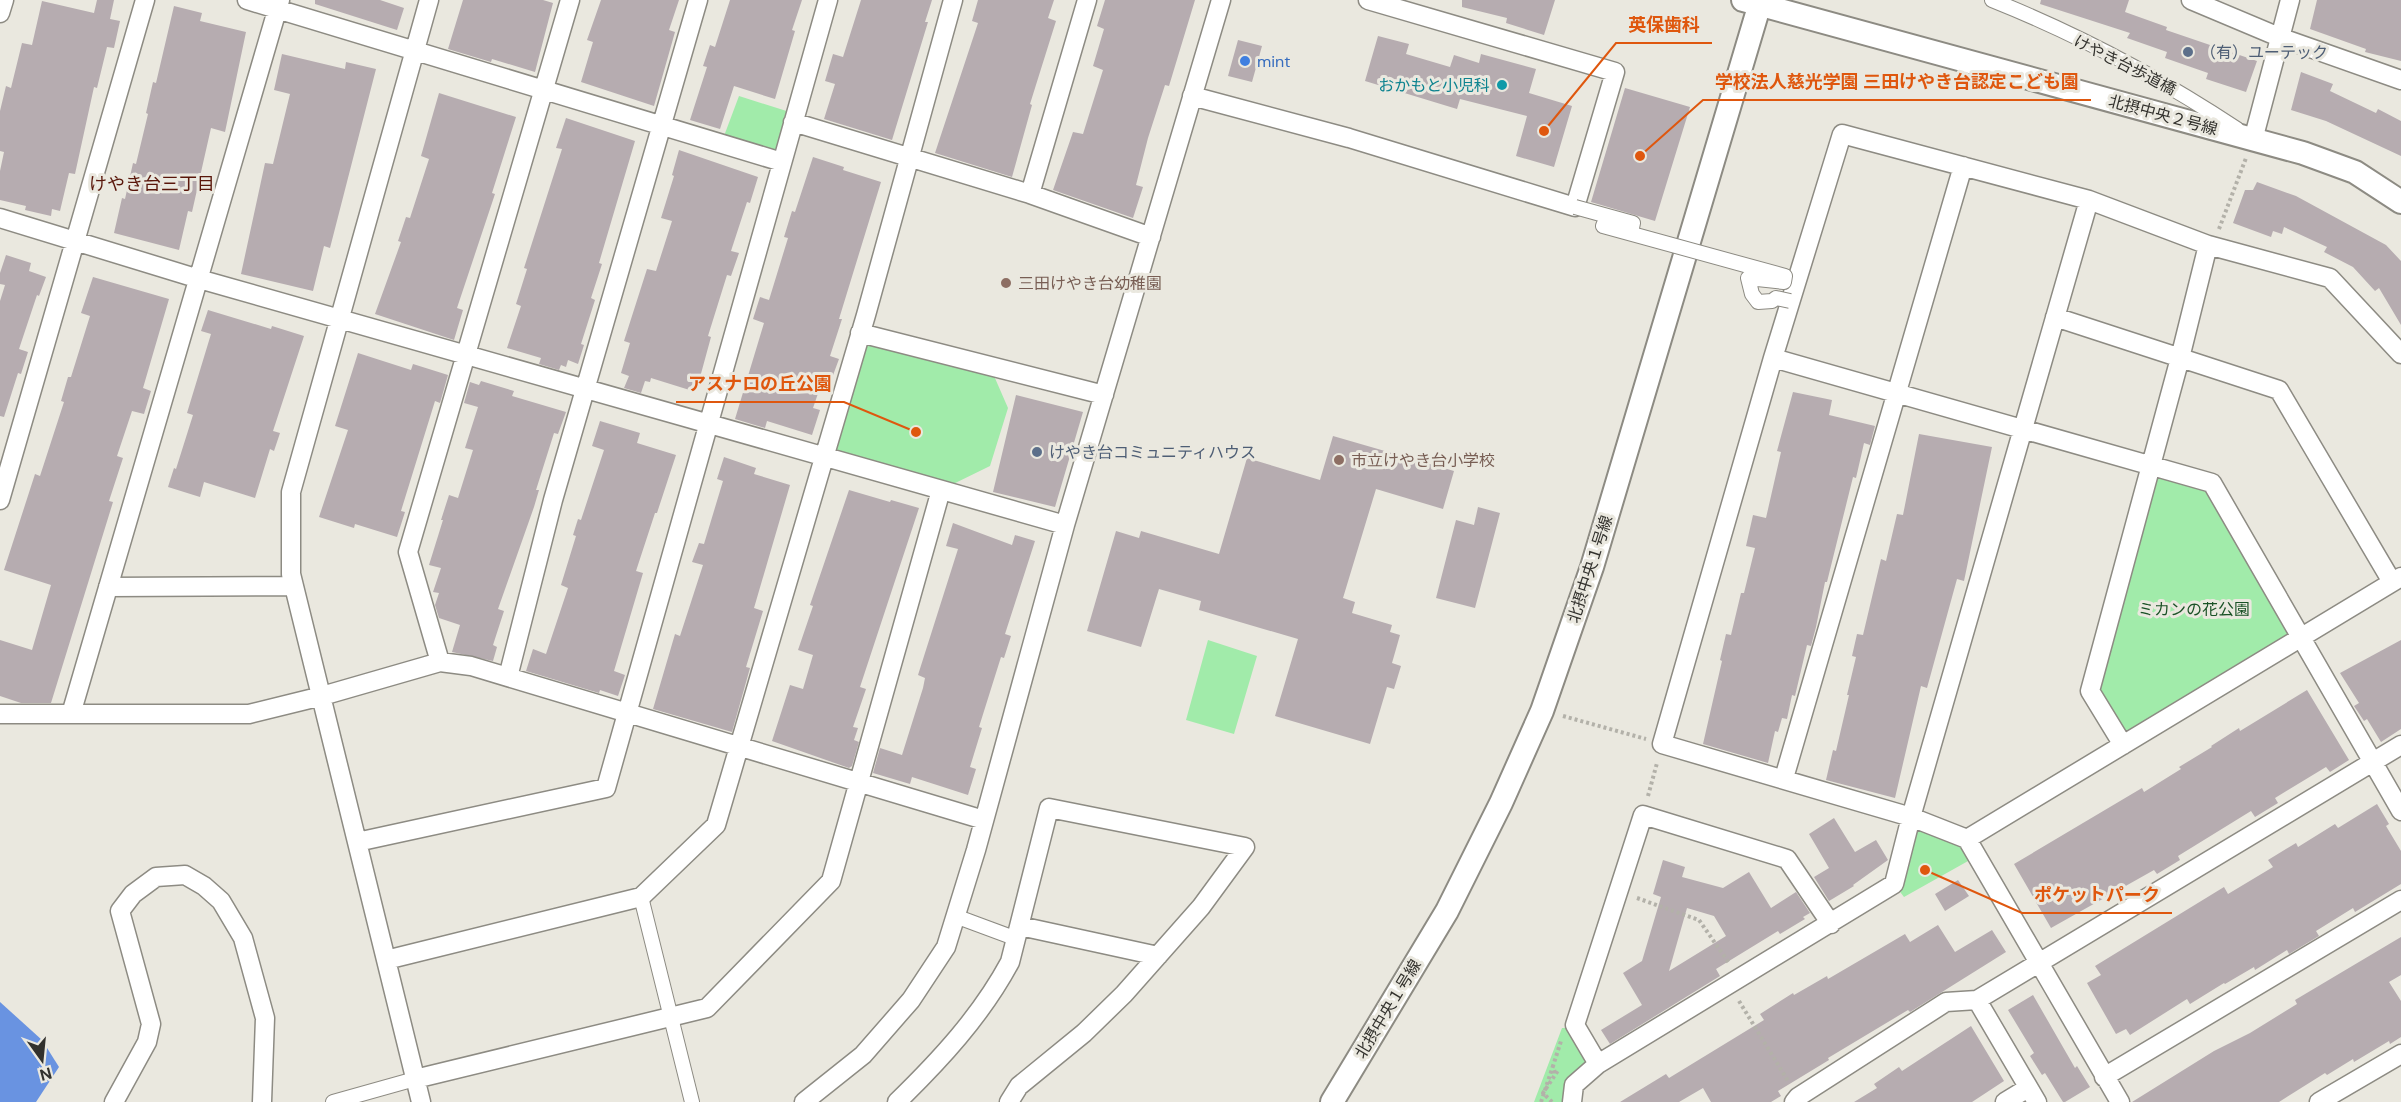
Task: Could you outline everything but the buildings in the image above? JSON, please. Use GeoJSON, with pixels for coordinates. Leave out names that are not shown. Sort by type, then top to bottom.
{"type":"FeatureCollection","features":[{"type":"Feature","properties":{"kind":"street"},"geometry":{"type":"LineString","coordinates":[[0,13],[4,0]]}},
{"type":"Feature","properties":{"kind":"street"},"geometry":{"type":"LineString","coordinates":[[0,500],[145,0]]}},
{"type":"Feature","properties":{"kind":"street"},"geometry":{"type":"LineString","coordinates":[[247,0],[279,5],[415,51],[782,162]]}},
{"type":"Feature","properties":{"kind":"street"},"geometry":{"type":"LineString","coordinates":[[421,1102],[291,574],[291,492],[429,0]]}},
{"type":"Feature","properties":{"kind":"street"},"geometry":{"type":"LineString","coordinates":[[440,662],[408,552],[570,0]]}},
{"type":"Feature","properties":{"kind":"street"},"geometry":{"type":"LineString","coordinates":[[508,677],[553,500],[698,0]]}},
{"type":"Feature","properties":{"kind":"street"},"geometry":{"type":"LineString","coordinates":[[357,842],[606,788],[828,0]]}},
{"type":"Feature","properties":{"kind":"street"},"geometry":{"type":"LineString","coordinates":[[386,960],[641,897],[716,825],[860,333],[952,0]]}},
{"type":"Feature","properties":{"kind":"street"},"geometry":{"type":"LineString","coordinates":[[1030,194],[1087,0]]}},
{"type":"Feature","properties":{"kind":"street"},"geometry":{"type":"LineString","coordinates":[[804,1102],[863,1055],[910,1000],[946,947],[984,820],[1065,525],[1221,0]]}},
{"type":"Feature","properties":{"kind":"street"},"geometry":{"type":"LineString","coordinates":[[1368,0],[1615,72],[1575,207]]}},
{"type":"Feature","properties":{"kind":"street","name":"けやき台歩道橋"},"geometry":{"type":"LineString","coordinates":[[1992,0],[2125,63],[2192,99],[2253,140]]}},
{"type":"Feature","properties":{"kind":"street"},"geometry":{"type":"LineString","coordinates":[[2191,0],[2279,37],[2401,80]]}},
{"type":"Feature","properties":{"kind":"street"},"geometry":{"type":"LineString","coordinates":[[2253,140],[2290,0]]}},
{"type":"Feature","properties":{"kind":"street","name":"北摂中央２号線"},"geometry":{"type":"LineString","coordinates":[[1754,2],[2303,153],[2355,172],[2401,202]]}},
{"type":"Feature","properties":{"kind":"street","name":"北摂中央１号線"},"geometry":{"type":"LineString","coordinates":[[1332,1102],[1447,911],[1501,803],[1542,711],[1592,567],[1754,2]]}},
{"type":"Feature","properties":{"kind":"street"},"geometry":{"type":"LineString","coordinates":[[71,714],[279,5]]}},
{"type":"Feature","properties":{"kind":"street"},"geometry":{"type":"LineString","coordinates":[[1192,96],[1349,138],[1633,223],[1632,228],[1605,221],[1604,226],[1785,276],[1784,282],[1748,278],[1752,294],[1758,302],[1772,301],[1776,298],[1790,301]]}},
{"type":"Feature","properties":{"kind":"street"},"geometry":{"type":"LineString","coordinates":[[793,122],[1030,194],[1150,237]]}},
{"type":"Feature","properties":{"kind":"street"},"geometry":{"type":"LineString","coordinates":[[2120,1102],[1967,839],[1911,817],[1662,744],[1773,358],[1842,134],[2090,200],[2208,245],[2330,278],[2401,354]]}},
{"type":"Feature","properties":{"kind":"street"},"geometry":{"type":"LineString","coordinates":[[1784,778],[1963,166]]}},
{"type":"Feature","properties":{"kind":"street"},"geometry":{"type":"LineString","coordinates":[[1572,1102],[1574,1085],[1598,1064],[1894,884],[1911,817],[2090,200]]}},
{"type":"Feature","properties":{"kind":"street"},"geometry":{"type":"LineString","coordinates":[[0,218],[199,279],[1065,525]]}},
{"type":"Feature","properties":{"kind":"street"},"geometry":{"type":"LineString","coordinates":[[2123,745],[2090,691],[2180,358],[2208,245]]}},
{"type":"Feature","properties":{"kind":"street"},"geometry":{"type":"LineString","coordinates":[[1967,839],[2397,579],[2279,390],[2055,317]]}},
{"type":"Feature","properties":{"kind":"street"},"geometry":{"type":"LineString","coordinates":[[860,333],[1104,395]]}},
{"type":"Feature","properties":{"kind":"street"},"geometry":{"type":"LineString","coordinates":[[1773,358],[2212,483],[2401,811]]}},
{"type":"Feature","properties":{"kind":"street"},"geometry":{"type":"LineString","coordinates":[[333,1102],[415,1079],[707,1008],[831,881],[941,490]]}},
{"type":"Feature","properties":{"kind":"street"},"geometry":{"type":"LineString","coordinates":[[108,587],[294,586]]}},
{"type":"Feature","properties":{"kind":"street"},"geometry":{"type":"LineString","coordinates":[[0,714],[249,714],[322,696],[440,662],[471,666],[984,820]]}},
{"type":"Feature","properties":{"kind":"street"},"geometry":{"type":"LineString","coordinates":[[1796,1100],[1946,1002],[1977,1000],[2401,745]]}},
{"type":"Feature","properties":{"kind":"street"},"geometry":{"type":"LineString","coordinates":[[897,1102],[957,1040],[998,984],[1010,962],[1049,808],[1245,847],[1201,907],[1124,994],[1084,1033],[1019,1086],[1009,1102]]}},
{"type":"Feature","properties":{"kind":"street"},"geometry":{"type":"LineString","coordinates":[[1598,1064],[1575,1025],[1643,815],[1787,859],[1831,924]]}},
{"type":"Feature","properties":{"kind":"street"},"geometry":{"type":"LineString","coordinates":[[114,1102],[147,1042],[151,1024],[120,911],[133,894],[156,877],[185,875],[204,886],[220,901],[243,938],[265,1018],[262,1102]]}},
{"type":"Feature","properties":{"kind":"street"},"geometry":{"type":"LineString","coordinates":[[641,897],[692,1102]]}},
{"type":"Feature","properties":{"kind":"street"},"geometry":{"type":"LineString","coordinates":[[2104,1077],[2401,900]]}},
{"type":"Feature","properties":{"kind":"street"},"geometry":{"type":"LineString","coordinates":[[956,916],[1019,932],[1158,956]]}},
{"type":"Feature","properties":{"kind":"street"},"geometry":{"type":"LineString","coordinates":[[1977,1000],[2032,1095],[2005,1102]]}},
{"type":"Feature","properties":{"kind":"street"},"geometry":{"type":"LineString","coordinates":[[2319,1102],[2401,1054]]}},
{"type":"Feature","properties":{"kind":"path"},"geometry":{"type":"LineString","coordinates":[[2208,245],[2221,226],[2253,140]]}},
{"type":"Feature","properties":{"kind":"path"},"geometry":{"type":"LineString","coordinates":[[1542,711],[1662,744],[1643,815]]}},
{"type":"Feature","properties":{"kind":"path"},"geometry":{"type":"LineString","coordinates":[[1619,892],[1699,920],[1796,1100]]}},
{"type":"Feature","properties":{"kind":"path"},"geometry":{"type":"LineString","coordinates":[[1541,1102],[1563,1037],[1565,1046]]}},
{"type":"Feature","properties":{"kind":"path"},"geometry":{"type":"LineString","coordinates":[[1553,1066],[1555,1073]]}},
{"type":"Feature","properties":{"kind":"path"},"geometry":{"type":"LineString","coordinates":[[1544,1093],[1555,1073],[1561,1068]]}},
{"type":"Feature","properties":{"kind":"path"},"geometry":{"type":"LineString","coordinates":[[1544,1093],[1552,1102]]}},
{"type":"Feature","properties":{"kind":"green space"},"geometry":{"type":"Polygon","coordinates":[[[739,96],[796,114],[786,149],[767,158],[721,144],[739,96]]]}},
{"type":"Feature","properties":{"kind":"green space"},"geometry":{"type":"Polygon","coordinates":[[[860,333],[991,369],[1008,408],[990,466],[941,490],[824,457],[860,333]]]}},
{"type":"Feature","properties":{"kind":"green space","name":"ミカンの花公園"},"geometry":{"type":"Polygon","coordinates":[[[2151,465],[2212,483],[2301,636],[2123,745],[2090,691],[2151,465]]]}},
{"type":"Feature","properties":{"kind":"green space"},"geometry":{"type":"Polygon","coordinates":[[[1208,640],[1257,656],[1234,734],[1186,720],[1208,640]]]}},
{"type":"Feature","properties":{"kind":"green space"},"geometry":{"type":"Polygon","coordinates":[[[1911,817],[1967,839],[1977,856],[1904,897],[1894,884],[1911,817]]]}},
{"type":"Feature","properties":{"kind":"green space"},"geometry":{"type":"Polygon","coordinates":[[[1562,1028],[1570,1028],[1590,1060],[1564,1102],[1534,1102],[1562,1028]]]}},
{"type":"Feature","properties":{"kind":"water"},"geometry":{"type":"Polygon","coordinates":[[[0,1002],[42,1040],[59,1067],[36,1102],[0,1102],[0,1002]]]}},
{"type":"Feature","properties":{"kind":"place","name":"（有）ユーテック"},"geometry":{"type":"Point","coordinates":[2188,52]}},
{"type":"Feature","properties":{"kind":"place","name":"mint"},"geometry":{"type":"Point","coordinates":[1245,61]}},
{"type":"Feature","properties":{"kind":"place","name":"おかもと小児科"},"geometry":{"type":"Point","coordinates":[1502,85]}},
{"type":"Feature","properties":{"kind":"place","name":"英保歯科"},"geometry":{"type":"Point","coordinates":[1544,131]}},
{"type":"Feature","properties":{"kind":"place","name":"学校法人慈光学園 三田けやき台認定こども園"},"geometry":{"type":"Point","coordinates":[1640,156]}},
{"type":"Feature","properties":{"kind":"place","name":"三田けやき台幼稚園"},"geometry":{"type":"Point","coordinates":[1006,283]}},
{"type":"Feature","properties":{"kind":"place","name":"アスナロの丘公園"},"geometry":{"type":"Point","coordinates":[916,432]}},
{"type":"Feature","properties":{"kind":"place","name":"けやき台コミュニティハウス"},"geometry":{"type":"Point","coordinates":[1037,452]}},
{"type":"Feature","properties":{"kind":"place","name":"市立けやき台小学校"},"geometry":{"type":"Point","coordinates":[1339,460]}},
{"type":"Feature","properties":{"kind":"place","name":"ポケットパーク"},"geometry":{"type":"Point","coordinates":[1925,870]}},
{"type":"Feature","properties":{"kind":"district","name":"けやき台三丁目"},"geometry":{"type":"Point","coordinates":[152,184]}}]}
